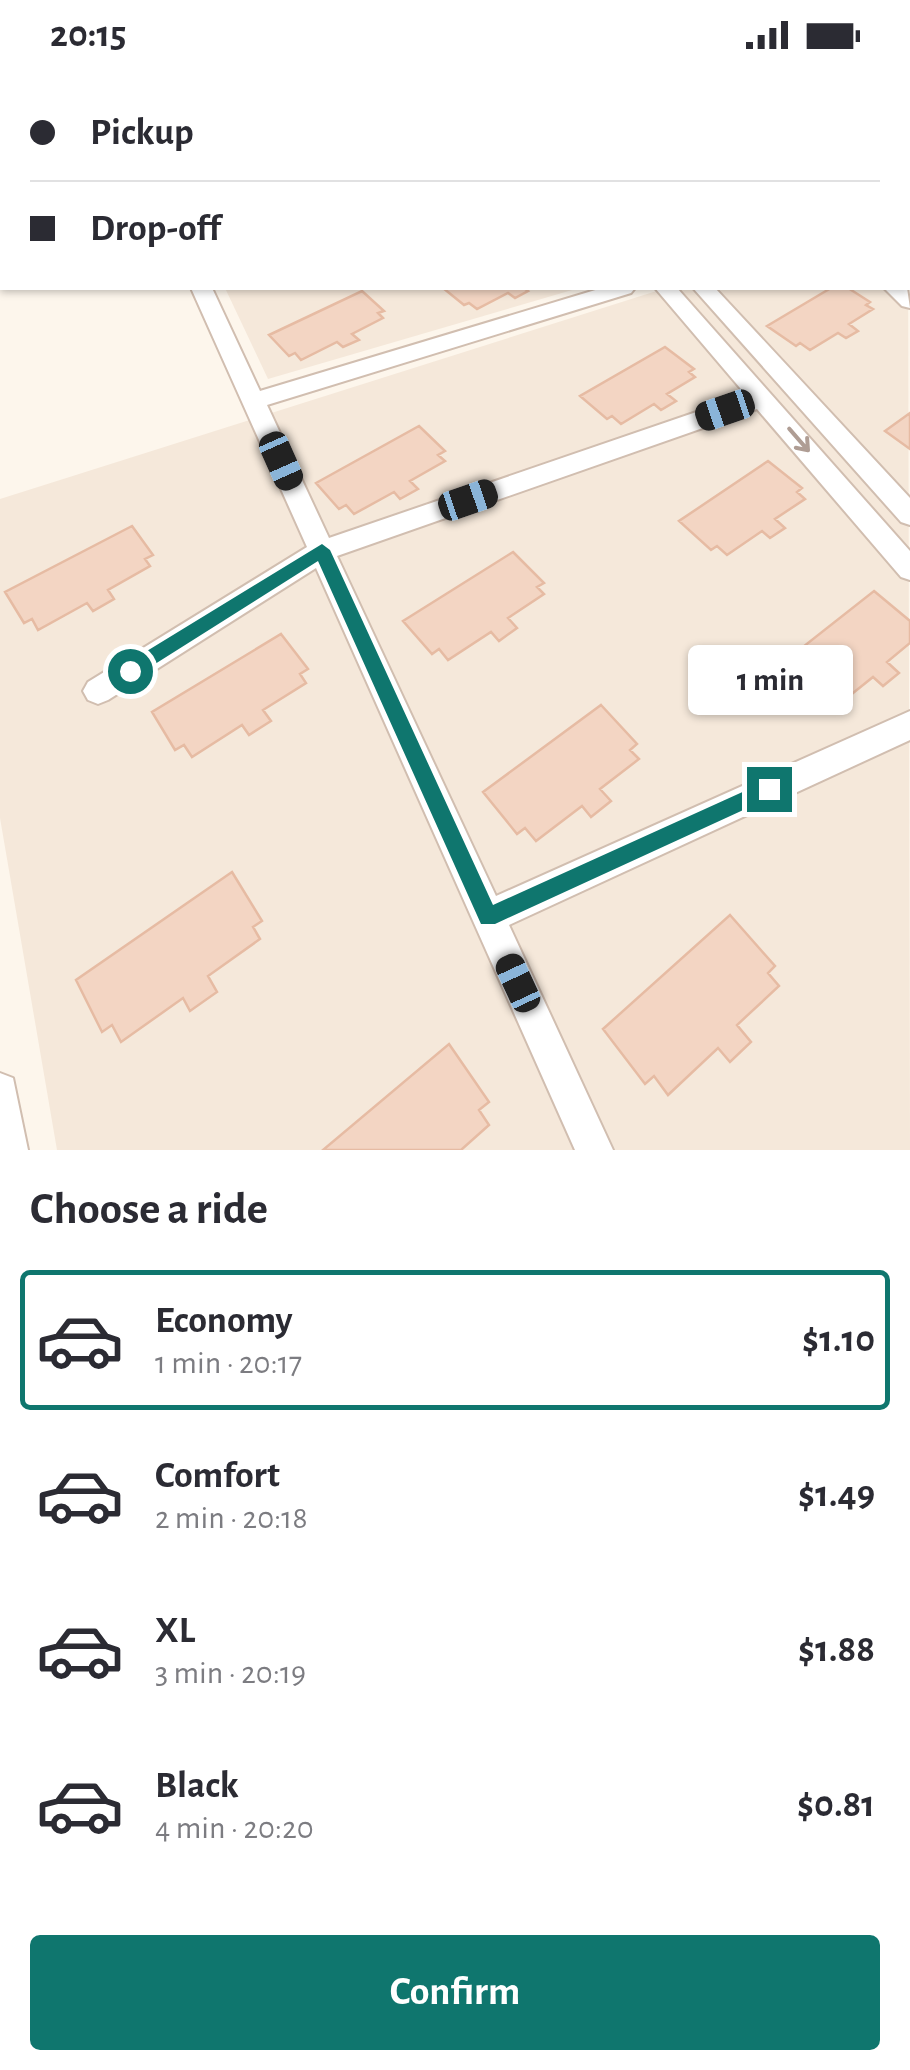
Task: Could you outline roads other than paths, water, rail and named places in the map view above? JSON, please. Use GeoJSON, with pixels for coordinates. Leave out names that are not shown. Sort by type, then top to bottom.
{"type":"FeatureCollection","features":[{"type":"Feature","properties":{"kind":"street"},"geometry":{"type":"LineString","coordinates":[[209,290],[254,401],[594,1150]]}},
{"type":"Feature","properties":{"kind":"street"},"geometry":{"type":"LineString","coordinates":[[254,401],[608,290]]}},
{"type":"Feature","properties":{"kind":"street"},"geometry":{"type":"LineString","coordinates":[[668,290],[910,568]]}},
{"type":"Feature","properties":{"kind":"street"},"geometry":{"type":"LineString","coordinates":[[705,290],[910,514]]}},
{"type":"Feature","properties":{"kind":"street"},"geometry":{"type":"LineString","coordinates":[[98,691],[322,550],[762,398]]}},
{"type":"Feature","properties":{"kind":"street"},"geometry":{"type":"LineString","coordinates":[[488,917],[910,725]]}},
{"type":"Feature","properties":{"kind":"street"},"geometry":{"type":"LineString","coordinates":[[0,1091],[9,1150]]}}]}
